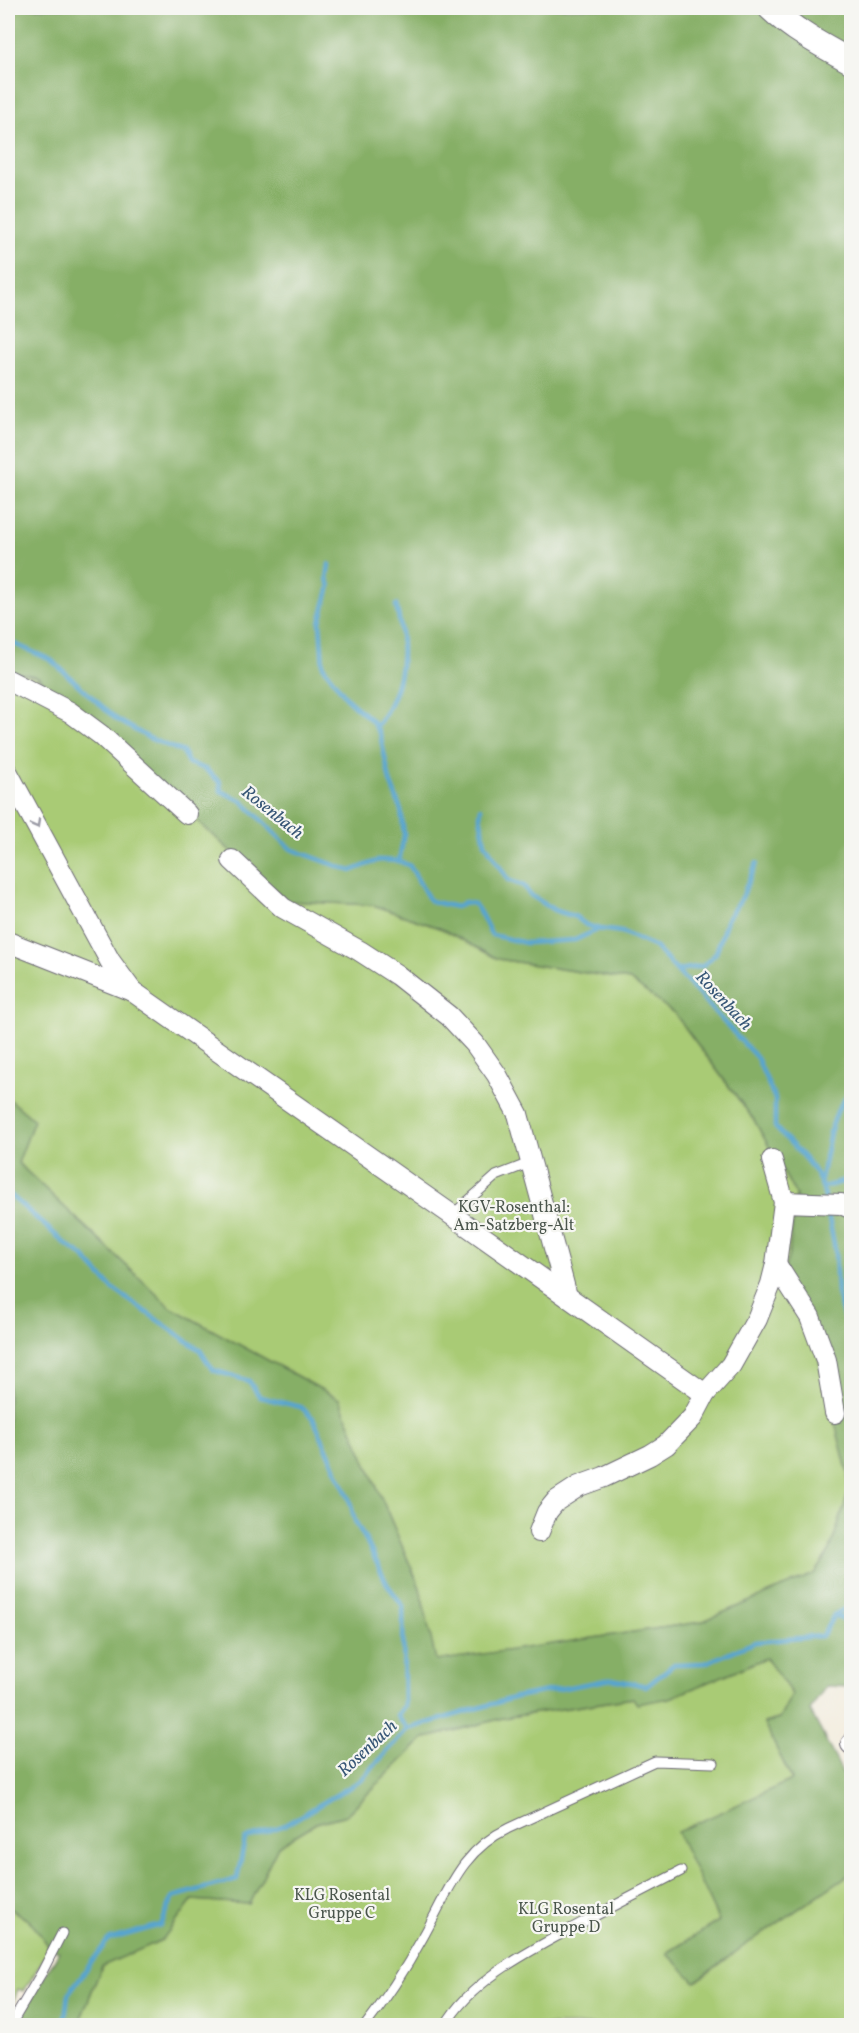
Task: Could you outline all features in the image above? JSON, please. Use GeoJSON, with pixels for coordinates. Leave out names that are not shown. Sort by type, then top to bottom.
{"type":"FeatureCollection","features":[{"type":"Feature","properties":{"kind":"street"},"geometry":{"type":"LineString","coordinates":[[770,8],[808,37],[852,62]]}},
{"type":"Feature","properties":{"kind":"street"},"geometry":{"type":"LineString","coordinates":[[8,680],[70,712],[101,735],[187,814]]}},
{"type":"Feature","properties":{"kind":"street"},"geometry":{"type":"LineString","coordinates":[[8,773],[110,961],[132,991]]}},
{"type":"Feature","properties":{"kind":"street"},"geometry":{"type":"LineString","coordinates":[[232,860],[284,908],[397,975],[442,1010],[464,1031],[507,1091],[518,1114],[567,1296]]}},
{"type":"Feature","properties":{"kind":"street"},"geometry":{"type":"LineString","coordinates":[[8,942],[132,991],[705,1394]]}},
{"type":"Feature","properties":{"kind":"street"},"geometry":{"type":"LineString","coordinates":[[539,1532],[547,1512],[561,1498],[579,1486],[604,1477],[666,1445],[693,1417],[705,1394],[731,1365],[757,1319],[771,1284],[790,1202],[772,1160]]}},
{"type":"Feature","properties":{"kind":"street"},"geometry":{"type":"LineString","coordinates":[[790,1202],[849,1207]]}},
{"type":"Feature","properties":{"kind":"street"},"geometry":{"type":"LineString","coordinates":[[776,1264],[810,1317],[826,1360],[835,1413]]}},
{"type":"Feature","properties":{"kind":"lane"},"geometry":{"type":"LineString","coordinates":[[452,1215],[496,1176],[532,1162]]}},
{"type":"Feature","properties":{"kind":"lane"},"geometry":{"type":"LineString","coordinates":[[364,2025],[384,2001],[415,1951],[466,1860],[486,1840],[655,1761],[714,1763]]}},
{"type":"Feature","properties":{"kind":"lane"},"geometry":{"type":"LineString","coordinates":[[445,2025],[458,2007],[499,1971],[543,1944],[681,1870]]}},
{"type":"Feature","properties":{"kind":"lane"},"geometry":{"type":"LineString","coordinates":[[10,2025],[62,1933]]}},
{"type":"Feature","properties":{"kind":"green space"},"geometry":{"type":"Polygon","coordinates":[[[8,8],[851,8],[852,1687],[826,1686],[810,1710],[851,1789],[851,1873],[695,1982],[667,1953],[719,1921],[677,1832],[792,1780],[764,1723],[779,1719],[792,1694],[766,1658],[670,1698],[637,1704],[633,1698],[503,1718],[423,1739],[346,1815],[316,1823],[278,1846],[249,1904],[193,1900],[162,1940],[102,1966],[78,2025],[16,2025],[59,1952],[50,1948],[31,1922],[8,1907],[8,1098],[34,1120],[18,1163],[170,1307],[339,1399],[420,1588],[436,1661],[701,1622],[814,1574],[830,1550],[848,1494],[848,1474],[817,1351],[782,1278],[789,1254],[796,1195],[754,1120],[675,1014],[630,980],[498,959],[442,929],[373,905],[286,901],[38,677],[8,670],[8,8]]]}},
{"type":"Feature","properties":{"kind":"green space","name":"KGV-Rosenthal: Am-Satzberg-Alt"},"geometry":{"type":"Polygon","coordinates":[[[8,670],[37,677],[286,901],[373,905],[442,929],[498,959],[630,980],[675,1014],[754,1120],[796,1195],[789,1254],[782,1278],[817,1351],[848,1474],[848,1494],[830,1550],[814,1574],[701,1622],[435,1662],[420,1588],[339,1399],[170,1307],[18,1163],[34,1120],[8,1098],[8,670]]]}},
{"type":"Feature","properties":{"kind":"green space"},"geometry":{"type":"Polygon","coordinates":[[[766,1657],[792,1694],[779,1719],[764,1723],[792,1780],[678,1832],[719,1921],[667,1953],[696,1982],[741,1948],[851,1873],[851,2025],[78,2026],[102,1966],[162,1940],[193,1900],[249,1904],[278,1846],[316,1823],[346,1815],[423,1739],[503,1718],[634,1698],[670,1698],[766,1657]]]}},
{"type":"Feature","properties":{"kind":"green space"},"geometry":{"type":"Polygon","coordinates":[[[8,1907],[31,1922],[50,1948],[24,1991],[18,1989],[8,2015],[8,1907]]]}},
{"type":"Feature","properties":{"kind":"waterway"},"geometry":{"type":"LineString","coordinates":[[329,564],[327,579],[330,586],[320,622],[323,666],[349,701],[371,720],[380,734],[390,781],[401,810],[404,835],[399,861]]}},
{"type":"Feature","properties":{"kind":"waterway"},"geometry":{"type":"LineString","coordinates":[[376,727],[392,698],[401,668],[401,637],[396,605]]}},
{"type":"Feature","properties":{"kind":"waterway","name":"Rosenbach"},"geometry":{"type":"LineString","coordinates":[[8,641],[51,660],[116,719],[149,738],[183,752],[188,763],[205,769],[220,782],[221,791],[242,801],[291,849],[351,871],[379,860],[399,861],[410,866],[430,901],[456,907],[465,902],[474,904],[492,935],[526,943],[575,940],[599,929],[622,932],[655,947],[757,1058],[775,1099],[775,1127],[812,1168],[818,1177],[825,1198]]}},
{"type":"Feature","properties":{"kind":"waterway"},"geometry":{"type":"LineString","coordinates":[[481,808],[480,816],[485,843],[508,880],[524,886],[529,894],[554,910],[576,917],[586,925],[599,929]]}},
{"type":"Feature","properties":{"kind":"waterway"},"geometry":{"type":"LineString","coordinates":[[678,970],[703,966],[716,953],[727,919],[743,896],[757,863]]}},
{"type":"Feature","properties":{"kind":"waterway"},"geometry":{"type":"LineString","coordinates":[[821,1179],[830,1132],[838,1109],[852,1089]]}},
{"type":"Feature","properties":{"kind":"waterway","name":"Rosenbach"},"geometry":{"type":"LineString","coordinates":[[823,1187],[842,1182],[852,1174]]}},
{"type":"Feature","properties":{"kind":"waterway"},"geometry":{"type":"LineString","coordinates":[[8,1193],[67,1245],[83,1256],[112,1288],[200,1350],[213,1370],[249,1381],[260,1397],[301,1407],[313,1418],[349,1498],[355,1521],[387,1584],[403,1606],[404,1706],[397,1716],[408,1729]]}},
{"type":"Feature","properties":{"kind":"waterway","name":"Rosenbach"},"geometry":{"type":"LineString","coordinates":[[827,1209],[835,1249],[837,1293],[852,1346]]}},
{"type":"Feature","properties":{"kind":"waterway","name":"Rosenbach"},"geometry":{"type":"LineString","coordinates":[[64,2026],[68,1994],[108,1940],[161,1925],[173,1897],[237,1879],[245,1839],[285,1825],[360,1781],[408,1729],[516,1697],[612,1679],[647,1686],[674,1664],[705,1663],[755,1642],[822,1636],[834,1615],[852,1605]]}},
{"type":"Feature","properties":{"kind":"waterway"},"geometry":{"type":"LineString","coordinates":[[834,1615],[852,1623]]}},
{"type":"Feature","properties":{"kind":"park label","name":"KLG Rosental Gruppe C"},"geometry":{"type":"Point","coordinates":[342,1905]}},
{"type":"Feature","properties":{"kind":"park label","name":"KLG Rosental Gruppe D"},"geometry":{"type":"Point","coordinates":[566,1919]}}]}
